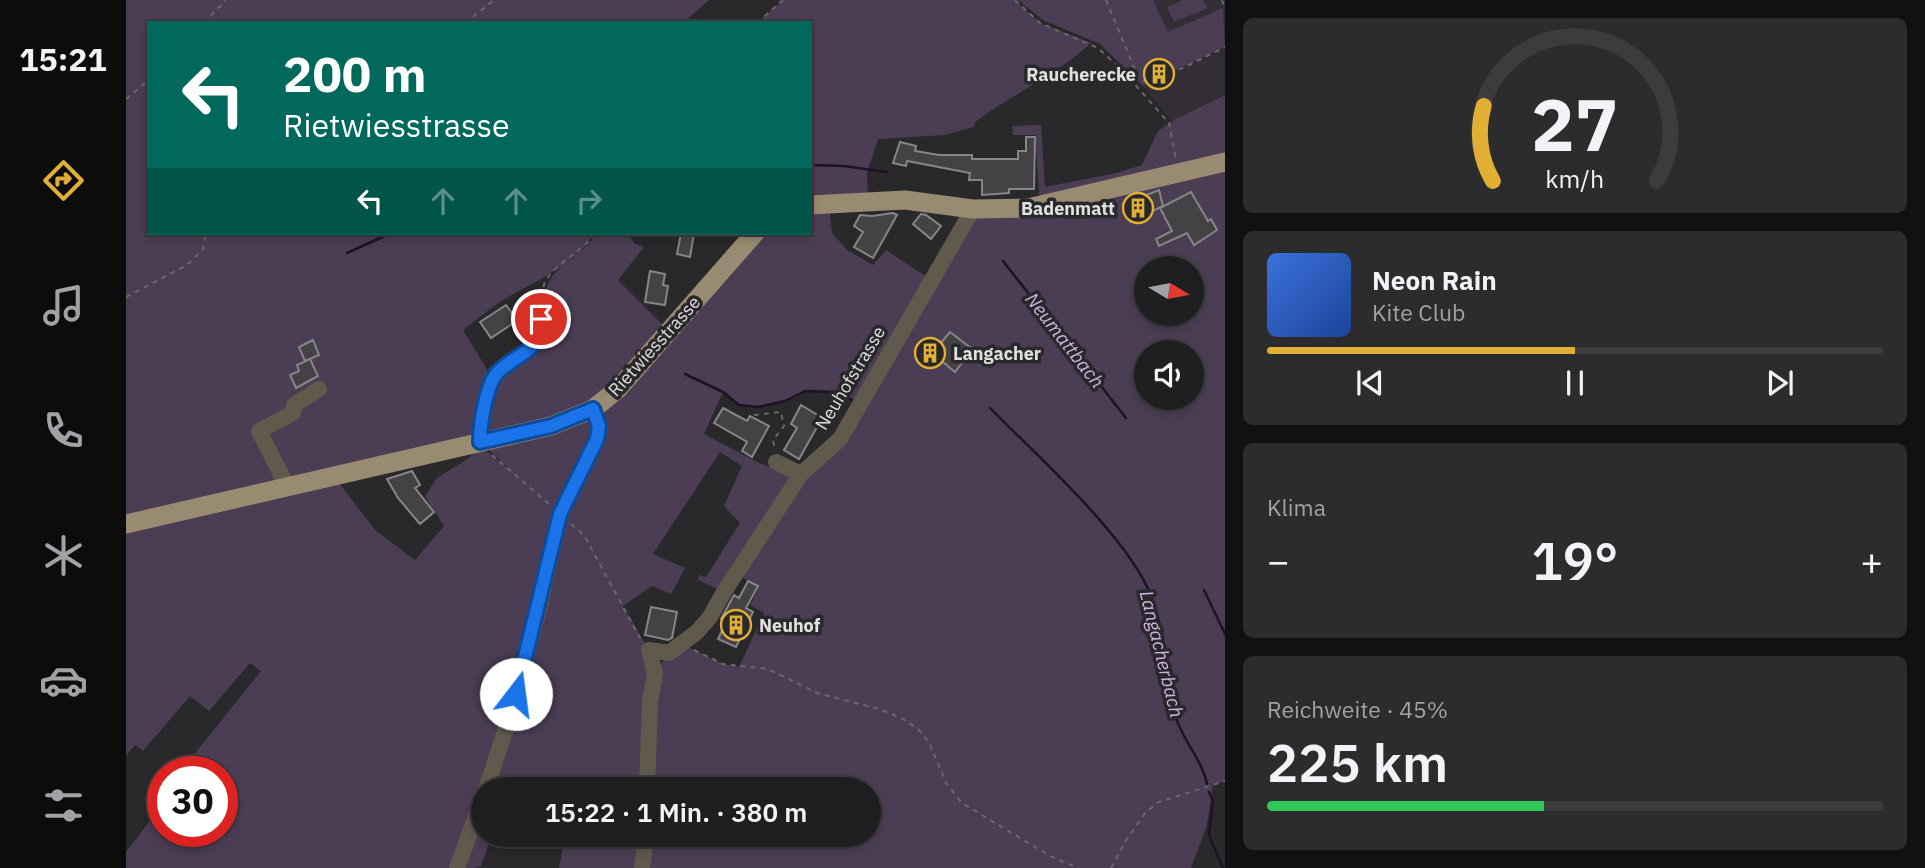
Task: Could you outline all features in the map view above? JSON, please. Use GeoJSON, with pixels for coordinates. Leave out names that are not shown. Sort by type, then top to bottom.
{"type":"FeatureCollection","features":[{"type":"Feature","properties":{"kind":"main road"},"geometry":{"type":"LineString","coordinates":[[812,205],[905,200],[973,209],[1012,209],[1040,206],[1225,162]]}},
{"type":"Feature","properties":{"kind":"main road","name":"Rietwiesstrasse"},"geometry":{"type":"LineString","coordinates":[[126,524],[551,426],[593,409],[629,378],[753,235]]}},
{"type":"Feature","properties":{"kind":"street","name":"Neuhofstrasse"},"geometry":{"type":"LineString","coordinates":[[655,674],[675,649],[710,617],[801,474],[840,439],[973,209]]}},
{"type":"Feature","properties":{"kind":"street"},"geometry":{"type":"LineString","coordinates":[[480,442],[481,422],[493,379],[498,372],[534,346],[541,333],[541,319],[521,318]]}},
{"type":"Feature","properties":{"kind":"street"},"geometry":{"type":"LineString","coordinates":[[288,486],[260,431],[293,413],[294,405],[319,389]]}},
{"type":"Feature","properties":{"kind":"street"},"geometry":{"type":"LineString","coordinates":[[489,777],[510,716],[540,605],[560,514],[597,439],[599,426],[593,409]]}},
{"type":"Feature","properties":{"kind":"street"},"geometry":{"type":"LineString","coordinates":[[776,457],[801,474]]}},
{"type":"Feature","properties":{"kind":"street"},"geometry":{"type":"LineString","coordinates":[[649,650],[675,649]]}},
{"type":"Feature","properties":{"kind":"street","name":"Neuhofstrasse"},"geometry":{"type":"LineString","coordinates":[[647,777],[650,701],[655,674],[649,650]]}},
{"type":"Feature","properties":{"kind":"street"},"geometry":{"type":"LineString","coordinates":[[457,868],[471,830]]}},
{"type":"Feature","properties":{"kind":"street"},"geometry":{"type":"LineString","coordinates":[[642,868],[645,847]]}},
{"type":"Feature","properties":{"kind":"path"},"geometry":{"type":"LineString","coordinates":[[206,21],[226,0]]}},
{"type":"Feature","properties":{"kind":"path"},"geometry":{"type":"LineString","coordinates":[[468,21],[495,0]]}},
{"type":"Feature","properties":{"kind":"path"},"geometry":{"type":"LineString","coordinates":[[759,21],[783,0]]}},
{"type":"Feature","properties":{"kind":"path"},"geometry":{"type":"LineString","coordinates":[[1015,0],[1040,23],[1098,48],[1124,72],[1169,123],[1178,174]]}},
{"type":"Feature","properties":{"kind":"path"},"geometry":{"type":"LineString","coordinates":[[1107,0],[1139,79],[1151,84],[1225,47]]}},
{"type":"Feature","properties":{"kind":"path"},"geometry":{"type":"LineString","coordinates":[[1222,0],[1225,9]]}},
{"type":"Feature","properties":{"kind":"path"},"geometry":{"type":"LineString","coordinates":[[1124,72],[1133,65]]}},
{"type":"Feature","properties":{"kind":"path"},"geometry":{"type":"LineString","coordinates":[[126,99],[147,81]]}},
{"type":"Feature","properties":{"kind":"path"},"geometry":{"type":"LineString","coordinates":[[126,297],[187,265],[202,249],[206,235]]}},
{"type":"Feature","properties":{"kind":"path"},"geometry":{"type":"LineString","coordinates":[[541,319],[543,286],[548,276],[588,244],[594,235]]}},
{"type":"Feature","properties":{"kind":"path"},"geometry":{"type":"LineString","coordinates":[[754,415],[781,412],[784,426],[774,440],[776,457]]}},
{"type":"Feature","properties":{"kind":"path"},"geometry":{"type":"LineString","coordinates":[[480,442],[584,535],[649,650]]}},
{"type":"Feature","properties":{"kind":"path"},"geometry":{"type":"LineString","coordinates":[[675,649],[723,664],[768,669],[817,693],[879,709],[903,719],[918,729],[929,743],[946,783],[962,803],[1050,856],[1079,868]]}},
{"type":"Feature","properties":{"kind":"path"},"geometry":{"type":"LineString","coordinates":[[1111,868],[1146,812],[1159,802],[1225,781]]}},
{"type":"Feature","properties":{"kind":"shaded area"},"geometry":{"type":"Polygon","coordinates":[[[126,0],[709,0],[685,21],[147,21],[147,235],[594,235],[565,264],[503,300],[463,330],[491,376],[474,439],[126,519],[126,0]]]}},
{"type":"Feature","properties":{"kind":"shaded area"},"geometry":{"type":"Polygon","coordinates":[[[783,0],[1015,0],[1040,23],[1091,43],[1063,65],[975,122],[974,127],[945,135],[878,139],[867,173],[868,201],[829,204],[832,233],[847,250],[873,265],[886,250],[930,279],[973,209],[1040,206],[1035,135],[1013,135],[1012,126],[1041,125],[1045,187],[1142,165],[1158,131],[1172,121],[1225,95],[1225,781],[1213,785],[1207,825],[1191,868],[559,868],[563,847],[881,847],[881,777],[471,777],[471,847],[488,847],[481,866],[474,868],[126,868],[126,852],[147,825],[147,847],[238,847],[238,756],[193,756],[261,671],[250,663],[209,711],[190,696],[143,751],[135,745],[126,756],[126,524],[333,475],[375,530],[415,560],[444,526],[425,496],[437,478],[469,458],[480,446],[510,470],[484,445],[593,409],[753,235],[812,235],[812,21],[759,21],[783,0]],[[805,391],[774,404],[749,407],[736,404],[723,392],[704,434],[757,462],[799,478],[860,403],[837,392],[805,391]],[[720,452],[653,554],[685,568],[671,594],[652,586],[623,606],[649,650],[655,673],[669,653],[682,644],[723,664],[739,667],[764,613],[750,605],[759,587],[736,573],[724,592],[698,580],[699,575],[706,577],[740,523],[724,506],[742,466],[720,452]]]}},
{"type":"Feature","properties":{"kind":"shaded area"},"geometry":{"type":"Polygon","coordinates":[[[1018,0],[1225,0],[1225,95],[1172,121],[1148,92],[1100,44],[1043,20],[1018,0]]]}},
{"type":"Feature","properties":{"kind":"shaded area"},"geometry":{"type":"Polygon","coordinates":[[[1018,0],[1153,0],[1168,32],[1223,8],[1225,47],[1165,75],[1162,69],[1152,73],[1154,80],[1143,86],[1100,44],[1043,20],[1018,0]]]}},
{"type":"Feature","properties":{"kind":"shaded area"},"geometry":{"type":"Polygon","coordinates":[[[1183,0],[1203,0],[1207,8],[1174,22],[1167,7],[1183,0]]]}},
{"type":"Feature","properties":{"kind":"shaded area"},"geometry":{"type":"Polygon","coordinates":[[[596,235],[629,235],[634,243],[644,247],[618,280],[663,325],[601,394],[570,413],[485,433],[495,379],[543,337],[544,298],[551,278],[596,235]]]}},
{"type":"Feature","properties":{"kind":"building"},"geometry":{"type":"Polygon","coordinates":[[[1026,137],[1035,137],[1034,189],[1009,189],[1009,193],[982,195],[982,180],[969,180],[970,173],[907,161],[906,166],[893,163],[900,142],[916,146],[915,151],[939,155],[972,155],[972,159],[1018,159],[1018,151],[1026,151],[1026,137]]]}},
{"type":"Feature","properties":{"kind":"building","name":"Badenmatt"},"geometry":{"type":"Polygon","coordinates":[[[1159,190],[1163,206],[1131,222],[1123,204],[1159,190]]]}},
{"type":"Feature","properties":{"kind":"building"},"geometry":{"type":"Polygon","coordinates":[[[1191,192],[1208,221],[1211,219],[1217,230],[1194,245],[1187,233],[1159,246],[1156,239],[1172,231],[1160,208],[1191,192]]]}},
{"type":"Feature","properties":{"kind":"building"},"geometry":{"type":"Polygon","coordinates":[[[921,214],[941,226],[931,239],[913,224],[921,214]]]}},
{"type":"Feature","properties":{"kind":"building"},"geometry":{"type":"Polygon","coordinates":[[[860,215],[897,215],[873,258],[854,247],[863,232],[854,226],[860,215]]]}},
{"type":"Feature","properties":{"kind":"building"},"geometry":{"type":"Polygon","coordinates":[[[681,235],[694,235],[690,257],[677,254],[681,235]]]}},
{"type":"Feature","properties":{"kind":"building"},"geometry":{"type":"Polygon","coordinates":[[[650,271],[665,274],[663,285],[668,286],[665,305],[645,302],[650,271]]]}},
{"type":"Feature","properties":{"kind":"building"},"geometry":{"type":"Polygon","coordinates":[[[506,305],[512,313],[512,324],[491,338],[480,322],[506,305]]]}},
{"type":"Feature","properties":{"kind":"building"},"geometry":{"type":"Polygon","coordinates":[[[950,332],[972,349],[955,372],[938,358],[934,365],[918,354],[924,340],[937,348],[950,332]]]}},
{"type":"Feature","properties":{"kind":"building"},"geometry":{"type":"Polygon","coordinates":[[[313,340],[319,355],[305,361],[299,347],[313,340]]]}},
{"type":"Feature","properties":{"kind":"building"},"geometry":{"type":"Polygon","coordinates":[[[310,359],[318,376],[296,388],[290,375],[299,371],[297,365],[310,359]]]}},
{"type":"Feature","properties":{"kind":"building"},"geometry":{"type":"Polygon","coordinates":[[[801,405],[831,423],[826,432],[817,427],[799,459],[784,450],[797,428],[791,424],[801,405]]]}},
{"type":"Feature","properties":{"kind":"building"},"geometry":{"type":"Polygon","coordinates":[[[723,408],[747,421],[750,416],[769,426],[752,457],[742,451],[747,442],[714,423],[723,408]]]}},
{"type":"Feature","properties":{"kind":"building"},"geometry":{"type":"Polygon","coordinates":[[[412,471],[420,485],[415,488],[434,512],[420,524],[398,498],[387,479],[412,471]]]}},
{"type":"Feature","properties":{"kind":"building","name":"Neuhof"},"geometry":{"type":"Polygon","coordinates":[[[748,581],[758,586],[746,608],[753,612],[736,647],[718,639],[726,622],[721,619],[734,595],[739,598],[748,581]]]}},
{"type":"Feature","properties":{"kind":"building"},"geometry":{"type":"Polygon","coordinates":[[[651,607],[677,612],[672,638],[668,640],[645,635],[651,607]]]}},
{"type":"Feature","properties":{"kind":"waterway","name":"Neumattbach"},"geometry":{"type":"LineString","coordinates":[[812,165],[887,172]]}},
{"type":"Feature","properties":{"kind":"waterway","name":"Neumattbach"},"geometry":{"type":"LineString","coordinates":[[347,253],[387,235]]}},
{"type":"Feature","properties":{"kind":"waterway","name":"Neumattbach"},"geometry":{"type":"LineString","coordinates":[[1003,261],[1126,418]]}},
{"type":"Feature","properties":{"kind":"waterway","name":"Langacherbach"},"geometry":{"type":"LineString","coordinates":[[685,374],[723,392],[739,405],[758,407],[785,401],[805,391],[837,392],[852,400]]}},
{"type":"Feature","properties":{"kind":"waterway","name":"Langacherbach"},"geometry":{"type":"LineString","coordinates":[[990,408],[1080,498],[1124,549],[1140,574],[1156,612],[1177,722],[1201,766],[1207,784]]}},
{"type":"Feature","properties":{"kind":"waterway","name":"Neumattbach"},"geometry":{"type":"LineString","coordinates":[[1204,590],[1225,634]]}},
{"type":"Feature","properties":{"kind":"waterway","name":"Langacherbach"},"geometry":{"type":"LineString","coordinates":[[1209,792],[1213,801],[1209,835],[1223,868]]}},
{"type":"Feature","properties":{"kind":"place","name":"Raucherecke"},"geometry":{"type":"Point","coordinates":[1159,74]}},
{"type":"Feature","properties":{"kind":"place","name":"Badenmatt"},"geometry":{"type":"Point","coordinates":[1138,208]}},
{"type":"Feature","properties":{"kind":"place","name":"Langacher"},"geometry":{"type":"Point","coordinates":[930,353]}},
{"type":"Feature","properties":{"kind":"place","name":"Neuhof"},"geometry":{"type":"Point","coordinates":[736,625]}},
{"type":"Feature","properties":{"kind":"route"},"geometry":{"type":"LineString","coordinates":[[516,694],[540,605],[560,514],[597,439],[599,426],[593,409],[551,426],[480,442],[481,422],[493,379],[498,372],[534,346],[541,333],[541,319]]}}]}
